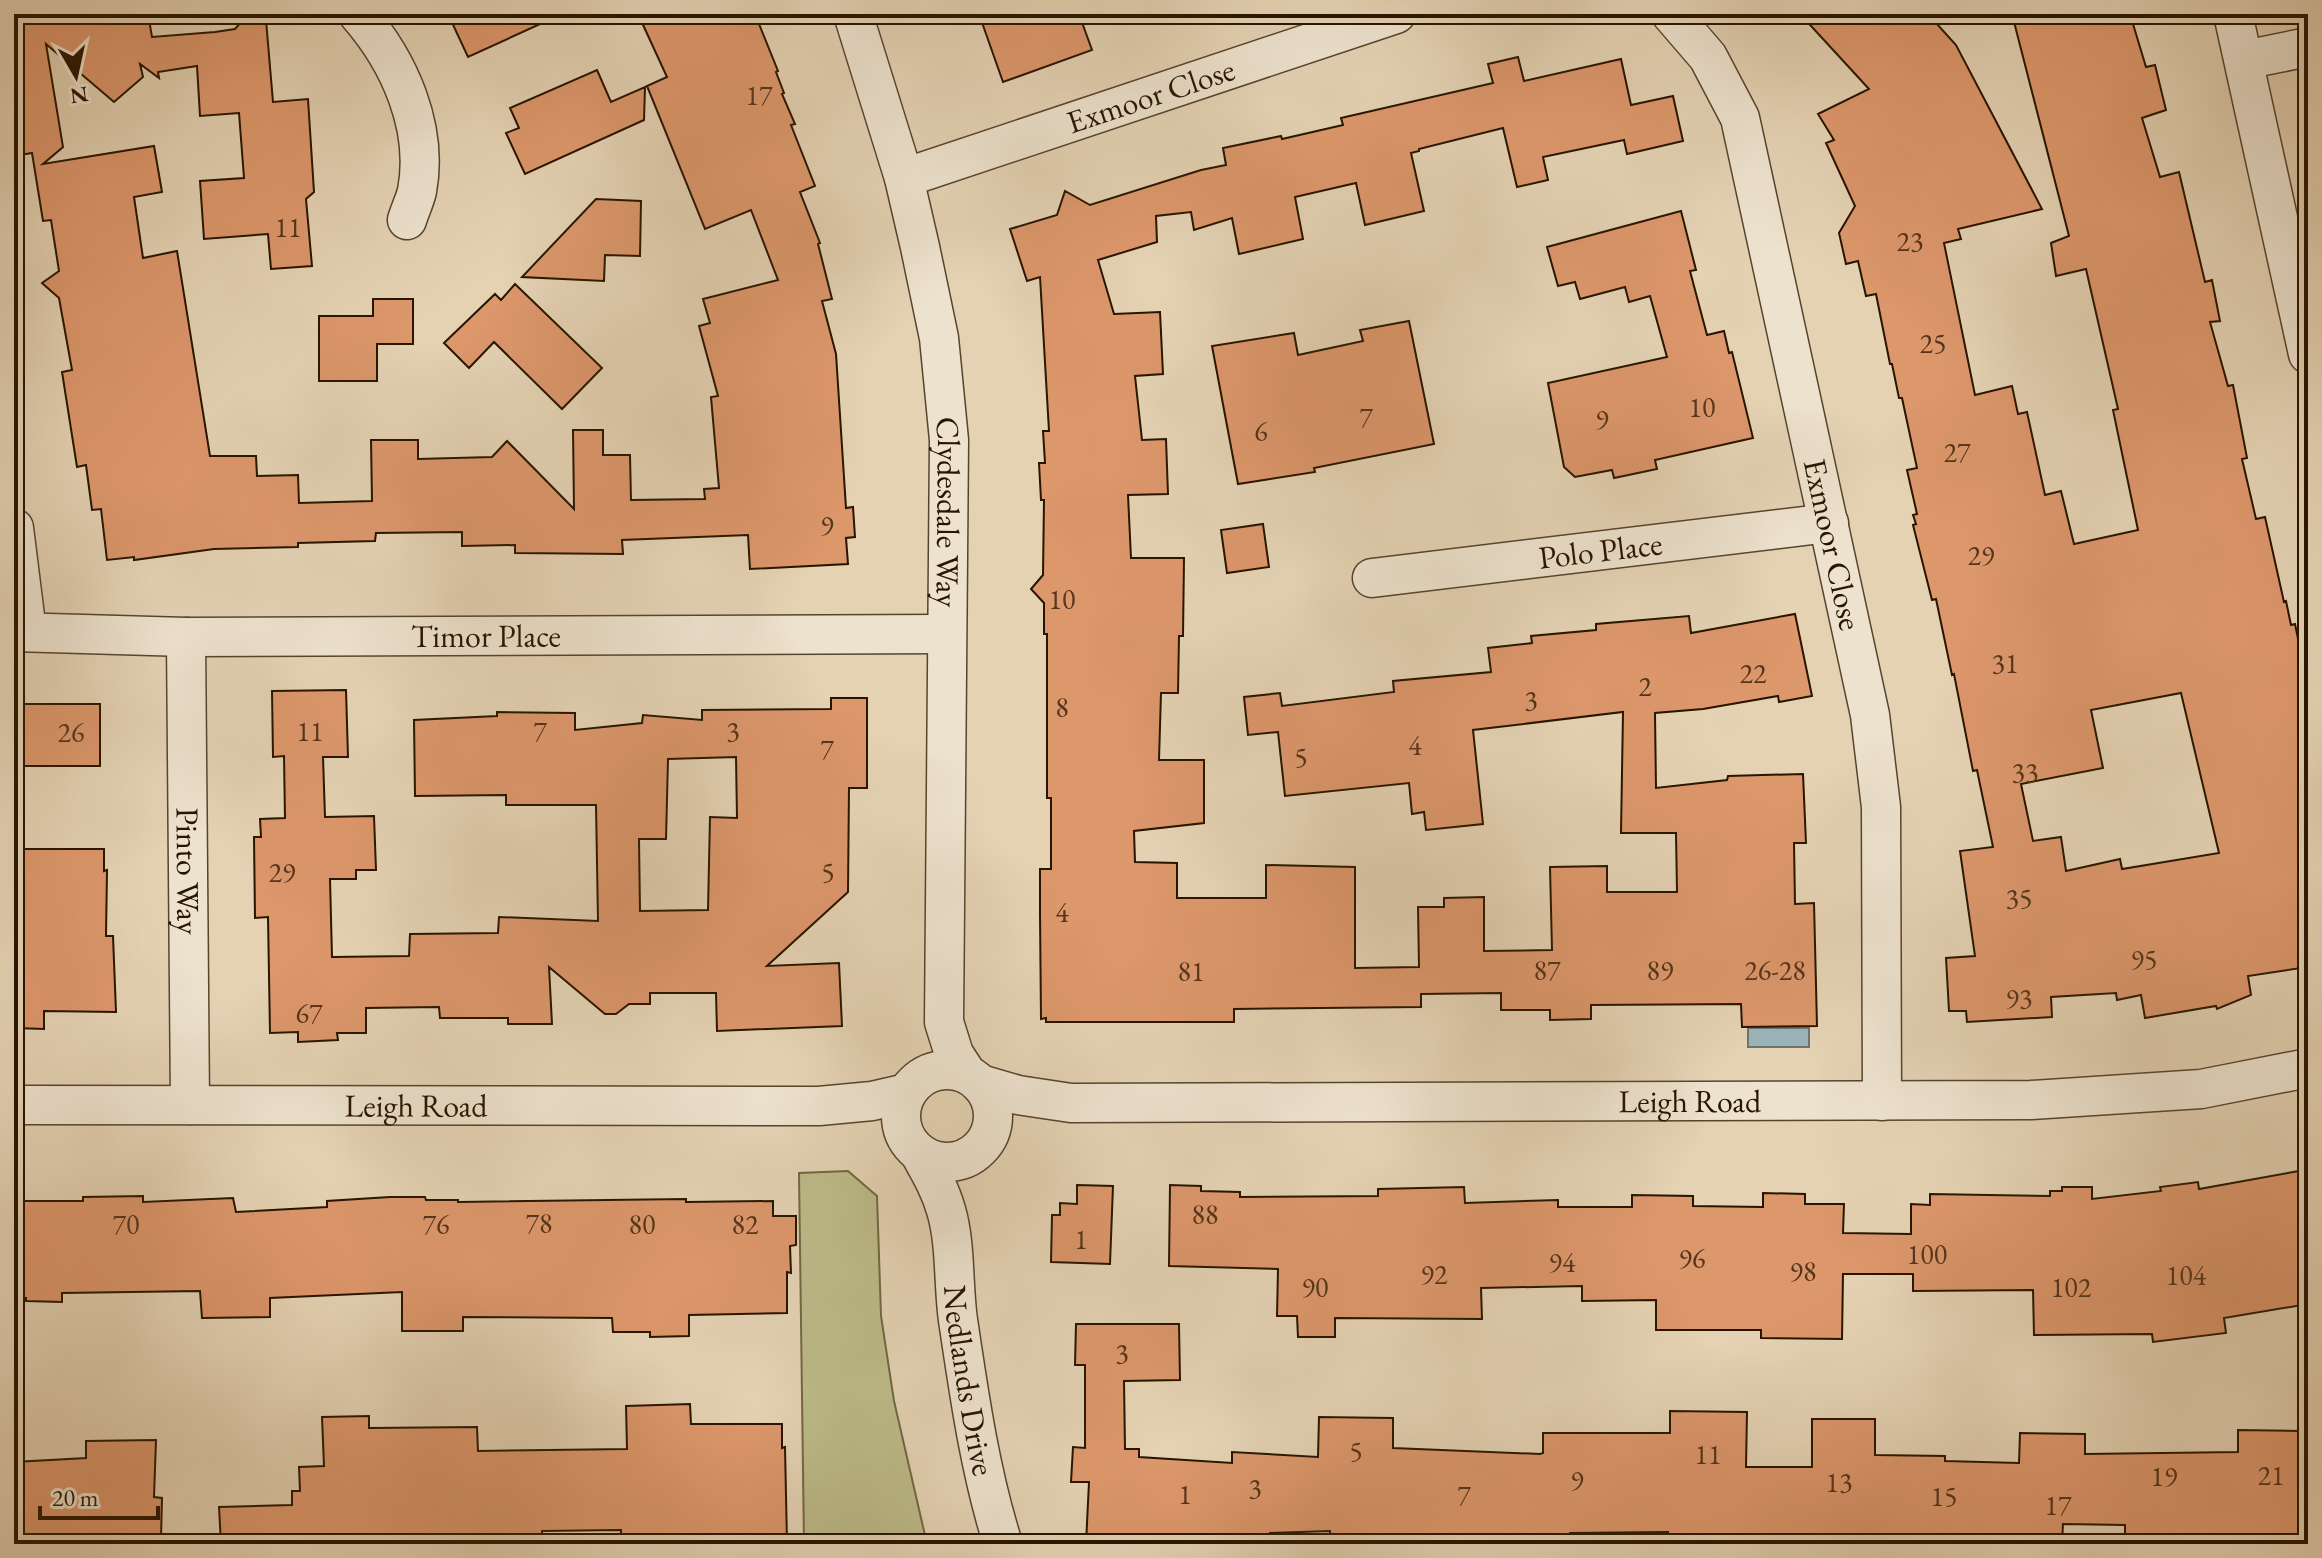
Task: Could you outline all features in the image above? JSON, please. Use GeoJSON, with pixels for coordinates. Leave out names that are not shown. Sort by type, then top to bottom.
{"type":"FeatureCollection","features":[{"type":"Feature","properties":{"kind":"street"},"geometry":{"type":"LineString","coordinates":[[358,14],[374,32],[399,76],[415,120],[420,154],[417,191],[407,220]]}},
{"type":"Feature","properties":{"kind":"street","name":"Clydesdale Way"},"geometry":{"type":"LineString","coordinates":[[853,14],[904,178],[939,338],[949,440],[944,1022],[933,1057],[912,1087],[900,1119],[903,1132],[934,1179],[947,1213]]}},
{"type":"Feature","properties":{"kind":"street","name":"Exmoor Close"},"geometry":{"type":"LineString","coordinates":[[904,178],[1396,14]]}},
{"type":"Feature","properties":{"kind":"street","name":"Exmoor Close"},"geometry":{"type":"LineString","coordinates":[[1671,14],[1708,57],[1740,118],[1870,715],[1881,807],[1882,1101]]}},
{"type":"Feature","properties":{"kind":"street"},"geometry":{"type":"LineString","coordinates":[[2233,14],[2308,354]]}},
{"type":"Feature","properties":{"kind":"street"},"geometry":{"type":"LineString","coordinates":[[2244,60],[2308,47]]}},
{"type":"Feature","properties":{"kind":"street","name":"Polo Place"},"geometry":{"type":"LineString","coordinates":[[1372,578],[1829,523]]}},
{"type":"Feature","properties":{"kind":"street"},"geometry":{"type":"LineString","coordinates":[[14,528],[21,632]]}},
{"type":"Feature","properties":{"kind":"street","name":"Timor Place"},"geometry":{"type":"LineString","coordinates":[[21,632],[186,637],[946,634]]}},
{"type":"Feature","properties":{"kind":"street","name":"Pinto Way"},"geometry":{"type":"LineString","coordinates":[[186,637],[190,1105]]}},
{"type":"Feature","properties":{"kind":"street","name":"Clydesdale Way"},"geometry":{"type":"LineString","coordinates":[[944,1022],[954,1054],[988,1094],[993,1120],[953,1183],[947,1213]]}},
{"type":"Feature","properties":{"kind":"street","name":"Leigh Road"},"geometry":{"type":"LineString","coordinates":[[973,1079],[1018,1095],[1071,1103],[2031,1100],[2201,1089],[2308,1068]]}},
{"type":"Feature","properties":{"kind":"street"},"geometry":{"type":"LineString","coordinates":[[912,1087],[941,1070],[973,1079]]}},
{"type":"Feature","properties":{"kind":"street","name":"Leigh Road"},"geometry":{"type":"LineString","coordinates":[[14,1105],[819,1106],[872,1101],[912,1087]]}},
{"type":"Feature","properties":{"kind":"street","name":"Leigh Road"},"geometry":{"type":"LineString","coordinates":[[978,1146],[1021,1115],[1071,1103]]}},
{"type":"Feature","properties":{"kind":"street","name":"Leigh Road"},"geometry":{"type":"LineString","coordinates":[[819,1106],[874,1125],[915,1149]]}},
{"type":"Feature","properties":{"kind":"street"},"geometry":{"type":"LineString","coordinates":[[915,1149],[943,1162],[978,1146]]}},
{"type":"Feature","properties":{"kind":"street","name":"Nedlands Drive"},"geometry":{"type":"LineString","coordinates":[[947,1213],[967,1380],[1003,1544]]}},
{"type":"Feature","properties":{"kind":"shaded area"},"geometry":{"type":"Polygon","coordinates":[[[848,1171],[877,1196],[881,1316],[894,1401],[927,1544],[804,1544],[799,1173],[848,1171]]]}},
{"type":"Feature","properties":{"kind":"water"},"geometry":{"type":"Polygon","coordinates":[[[1748,1028],[1809,1028],[1809,1047],[1748,1047],[1748,1028]]]}},
{"type":"Feature","properties":{"kind":"building"},"geometry":{"type":"Polygon","coordinates":[[[14,14],[148,14],[152,37],[215,32],[235,29],[241,22],[266,20],[273,102],[308,99],[314,192],[306,199],[312,266],[271,269],[268,234],[204,239],[200,181],[244,178],[239,113],[200,116],[197,66],[158,72],[159,78],[140,64],[143,77],[114,102],[46,44],[63,147],[43,164],[154,146],[162,192],[134,197],[143,258],[177,251],[210,456],[256,456],[257,476],[298,475],[299,503],[372,501],[371,440],[418,440],[418,459],[492,457],[507,441],[574,509],[573,430],[603,430],[603,455],[630,455],[631,500],[705,499],[704,489],[719,488],[711,397],[718,396],[699,326],[710,323],[703,299],[778,280],[751,210],[705,229],[647,86],[667,77],[638,14],[755,14],[778,71],[782,94],[795,124],[791,125],[815,186],[800,192],[820,243],[832,299],[822,301],[836,354],[846,508],[853,507],[855,537],[846,538],[848,564],[750,569],[748,535],[622,540],[623,554],[515,553],[515,545],[462,546],[462,532],[376,533],[375,541],[298,543],[298,547],[214,549],[134,560],[134,557],[107,560],[101,509],[92,510],[86,465],[77,467],[62,372],[72,370],[59,298],[42,283],[59,271],[51,220],[43,221],[32,153],[14,156],[14,14]]]}},
{"type":"Feature","properties":{"kind":"building"},"geometry":{"type":"Polygon","coordinates":[[[448,14],[562,14],[468,57],[448,14]]]}},
{"type":"Feature","properties":{"kind":"building"},"geometry":{"type":"Polygon","coordinates":[[[979,14],[1079,14],[1092,50],[1003,82],[979,14]]]}},
{"type":"Feature","properties":{"kind":"building"},"geometry":{"type":"Polygon","coordinates":[[[1800,14],[1928,14],[1956,45],[2042,209],[1958,229],[1961,239],[1944,243],[1975,395],[2012,386],[2018,414],[2027,412],[2045,495],[2061,491],[2074,544],[2138,530],[2113,410],[2118,409],[2086,269],[2056,276],[2051,243],[2069,236],[2012,14],[2130,14],[2146,67],[2155,65],[2166,110],[2142,118],[2160,177],[2179,172],[2205,282],[2212,280],[2220,321],[2210,322],[2228,386],[2233,385],[2247,458],[2242,459],[2256,519],[2265,517],[2284,602],[2291,625],[2295,624],[2308,687],[2308,967],[2248,976],[2251,995],[2217,1009],[2216,1006],[2145,1018],[2141,995],[2117,1000],[2116,993],[2051,997],[2052,1017],[1967,1022],[1966,1011],[1949,1011],[1946,958],[1975,956],[1960,851],[1993,847],[1977,770],[1973,771],[1936,599],[1932,600],[1913,525],[1916,524],[1913,515],[1917,514],[1907,470],[1917,468],[1902,398],[1899,398],[1890,364],[1876,294],[1866,296],[1858,261],[1846,264],[1839,233],[1855,206],[1826,143],[1834,140],[1818,114],[1869,89],[1800,14]],[[2181,693],[2091,710],[2103,768],[2021,784],[2033,841],[2061,837],[2066,871],[2120,859],[2122,869],[2219,853],[2181,693]]]}},
{"type":"Feature","properties":{"kind":"building"},"geometry":{"type":"Polygon","coordinates":[[[1518,57],[1524,81],[1621,59],[1631,105],[1673,96],[1683,141],[1627,154],[1624,140],[1543,157],[1548,180],[1517,187],[1503,128],[1411,153],[1424,211],[1365,225],[1356,183],[1295,197],[1303,239],[1239,254],[1232,218],[1194,230],[1191,212],[1156,216],[1157,242],[1098,260],[1114,314],[1160,312],[1163,374],[1135,376],[1142,440],[1166,439],[1168,494],[1128,495],[1131,558],[1184,558],[1183,636],[1179,636],[1178,693],[1161,693],[1159,760],[1204,760],[1204,823],[1134,831],[1135,862],[1177,863],[1177,898],[1266,898],[1266,865],[1355,867],[1355,968],[1419,967],[1418,907],[1444,907],[1444,898],[1484,897],[1484,951],[1552,950],[1550,867],[1607,866],[1607,892],[1677,892],[1676,833],[1621,833],[1623,712],[1473,730],[1483,824],[1426,830],[1424,812],[1412,814],[1409,783],[1285,796],[1278,732],[1248,735],[1244,697],[1280,693],[1282,706],[1394,692],[1393,681],[1491,672],[1488,648],[1532,643],[1531,636],[1596,630],[1596,624],[1689,616],[1691,633],[1795,614],[1812,696],[1779,702],[1778,696],[1703,709],[1655,713],[1656,788],[1727,780],[1728,776],[1803,774],[1806,843],[1794,843],[1795,904],[1814,903],[1817,1026],[1742,1027],[1741,1004],[1591,1005],[1591,1019],[1550,1020],[1550,1010],[1501,1010],[1501,993],[1421,994],[1421,1007],[1234,1009],[1234,1022],[1046,1022],[1046,1018],[1041,1019],[1040,869],[1051,869],[1051,798],[1047,798],[1047,634],[1044,634],[1044,603],[1031,589],[1043,575],[1044,500],[1041,500],[1039,463],[1045,463],[1043,431],[1049,431],[1040,277],[1027,281],[1010,229],[1057,215],[1065,191],[1090,205],[1226,165],[1223,148],[1343,125],[1341,118],[1493,83],[1488,64],[1518,57]]]}},
{"type":"Feature","properties":{"kind":"building"},"geometry":{"type":"Polygon","coordinates":[[[597,70],[611,102],[645,87],[644,120],[525,174],[506,133],[519,128],[510,108],[597,70]]]}},
{"type":"Feature","properties":{"kind":"building"},"geometry":{"type":"Polygon","coordinates":[[[596,199],[641,201],[640,256],[605,255],[604,281],[522,277],[596,199]]]}},
{"type":"Feature","properties":{"kind":"building"},"geometry":{"type":"Polygon","coordinates":[[[1681,211],[1696,270],[1690,271],[1707,335],[1724,331],[1753,438],[1655,460],[1657,469],[1614,478],[1612,470],[1575,477],[1564,467],[1548,383],[1667,357],[1650,296],[1629,302],[1625,287],[1580,299],[1575,282],[1558,286],[1547,247],[1681,211]]]}},
{"type":"Feature","properties":{"kind":"building"},"geometry":{"type":"Polygon","coordinates":[[[515,284],[602,368],[562,409],[494,342],[469,368],[444,343],[495,294],[501,300],[515,284]]]}},
{"type":"Feature","properties":{"kind":"building"},"geometry":{"type":"Polygon","coordinates":[[[373,299],[413,299],[413,344],[377,344],[377,381],[319,381],[319,316],[373,316],[373,299]]]}},
{"type":"Feature","properties":{"kind":"building"},"geometry":{"type":"Polygon","coordinates":[[[1409,321],[1434,444],[1314,468],[1315,472],[1238,484],[1212,346],[1294,333],[1298,355],[1363,341],[1360,330],[1409,321]]]}},
{"type":"Feature","properties":{"kind":"building"},"geometry":{"type":"Polygon","coordinates":[[[1263,524],[1269,567],[1227,573],[1221,530],[1263,524]]]}},
{"type":"Feature","properties":{"kind":"building"},"geometry":{"type":"Polygon","coordinates":[[[346,690],[348,757],[323,757],[325,817],[374,816],[376,870],[356,870],[356,879],[330,879],[332,957],[409,956],[410,934],[498,933],[499,917],[598,921],[596,805],[506,805],[506,795],[415,796],[414,720],[497,716],[497,712],[575,713],[575,730],[642,723],[643,715],[702,720],[702,710],[831,709],[831,698],[867,698],[867,788],[849,788],[848,892],[767,966],[839,963],[842,1026],[717,1031],[716,993],[650,993],[650,1004],[629,1004],[616,1014],[605,1014],[549,967],[552,1024],[508,1024],[508,1018],[440,1018],[439,1007],[366,1008],[366,1033],[337,1033],[338,1040],[298,1042],[298,1032],[270,1033],[268,917],[255,918],[254,837],[261,837],[260,819],[285,818],[284,756],[273,757],[272,691],[346,690]],[[736,757],[668,759],[666,839],[639,839],[640,911],[708,910],[710,817],[737,818],[736,757]]]}},
{"type":"Feature","properties":{"kind":"building"},"geometry":{"type":"Polygon","coordinates":[[[21,704],[100,704],[100,766],[21,766],[21,704]]]}},
{"type":"Feature","properties":{"kind":"building"},"geometry":{"type":"Polygon","coordinates":[[[15,849],[104,849],[104,871],[107,870],[106,936],[113,936],[116,1012],[44,1011],[44,1029],[14,1028],[15,849]]]}},
{"type":"Feature","properties":{"kind":"building"},"geometry":{"type":"Polygon","coordinates":[[[2299,1171],[2299,1174],[2308,1173],[2308,1304],[2224,1318],[2226,1333],[2153,1342],[2152,1334],[2034,1335],[2033,1290],[1913,1291],[1913,1274],[1843,1274],[1842,1339],[1761,1338],[1761,1330],[1656,1330],[1656,1300],[1582,1301],[1582,1286],[1481,1288],[1482,1319],[1335,1318],[1335,1337],[1298,1337],[1297,1316],[1277,1316],[1278,1269],[1169,1266],[1170,1185],[1201,1186],[1201,1191],[1240,1192],[1240,1197],[1378,1196],[1378,1189],[1464,1187],[1465,1203],[1558,1200],[1558,1207],[1632,1207],[1632,1195],[1693,1196],[1693,1206],[1763,1207],[1763,1193],[1805,1194],[1805,1204],[1844,1204],[1843,1233],[1911,1234],[1911,1204],[1930,1205],[1930,1194],[2050,1196],[2050,1191],[2062,1191],[2062,1187],[2092,1187],[2092,1199],[2161,1191],[2160,1187],[2198,1182],[2199,1189],[2299,1171]]]}},
{"type":"Feature","properties":{"kind":"building"},"geometry":{"type":"Polygon","coordinates":[[[1077,1185],[1113,1186],[1110,1264],[1051,1262],[1052,1215],[1060,1215],[1060,1203],[1077,1204],[1077,1185]]]}},
{"type":"Feature","properties":{"kind":"building"},"geometry":{"type":"Polygon","coordinates":[[[143,1196],[143,1202],[233,1198],[236,1212],[327,1207],[327,1201],[390,1197],[425,1197],[426,1200],[458,1202],[773,1201],[773,1216],[796,1216],[796,1245],[790,1246],[787,1313],[689,1315],[689,1336],[650,1337],[650,1332],[613,1332],[612,1318],[463,1317],[463,1331],[402,1331],[402,1292],[270,1298],[270,1317],[202,1318],[200,1291],[62,1293],[62,1302],[14,1298],[14,1207],[21,1207],[21,1201],[83,1201],[83,1197],[143,1196]]]}},
{"type":"Feature","properties":{"kind":"building"},"geometry":{"type":"Polygon","coordinates":[[[1076,1324],[1179,1324],[1180,1380],[1124,1381],[1125,1449],[1139,1449],[1139,1457],[1232,1463],[1232,1452],[1318,1457],[1319,1417],[1393,1418],[1393,1448],[1540,1454],[1543,1453],[1543,1433],[1670,1433],[1670,1411],[1747,1412],[1746,1467],[1812,1467],[1812,1419],[1875,1419],[1875,1455],[1945,1456],[1945,1461],[2019,1463],[2020,1433],[2085,1434],[2085,1454],[2238,1452],[2238,1430],[2301,1431],[2304,1488],[2308,1488],[2308,1544],[2146,1544],[2146,1540],[2125,1540],[2125,1525],[2063,1524],[2062,1544],[2027,1544],[2027,1538],[2018,1538],[2018,1535],[1951,1534],[1945,1536],[1945,1544],[1690,1544],[1668,1541],[1668,1532],[1506,1536],[1506,1540],[1478,1539],[1478,1544],[1437,1544],[1437,1539],[1366,1534],[1366,1539],[1330,1540],[1330,1531],[1270,1533],[1269,1544],[1086,1544],[1089,1482],[1071,1482],[1073,1447],[1085,1448],[1085,1365],[1075,1365],[1076,1324]]]}},
{"type":"Feature","properties":{"kind":"building"},"geometry":{"type":"Polygon","coordinates":[[[690,1404],[691,1424],[782,1424],[787,1543],[634,1544],[634,1539],[621,1540],[621,1530],[542,1531],[542,1544],[221,1544],[219,1507],[292,1505],[292,1491],[300,1491],[299,1467],[324,1466],[322,1417],[369,1416],[369,1428],[477,1427],[478,1451],[627,1449],[626,1406],[690,1404]]]}},
{"type":"Feature","properties":{"kind":"building"},"geometry":{"type":"Polygon","coordinates":[[[156,1440],[154,1497],[162,1498],[161,1538],[132,1536],[130,1544],[14,1542],[14,1462],[86,1458],[86,1441],[156,1440]]]}}]}
